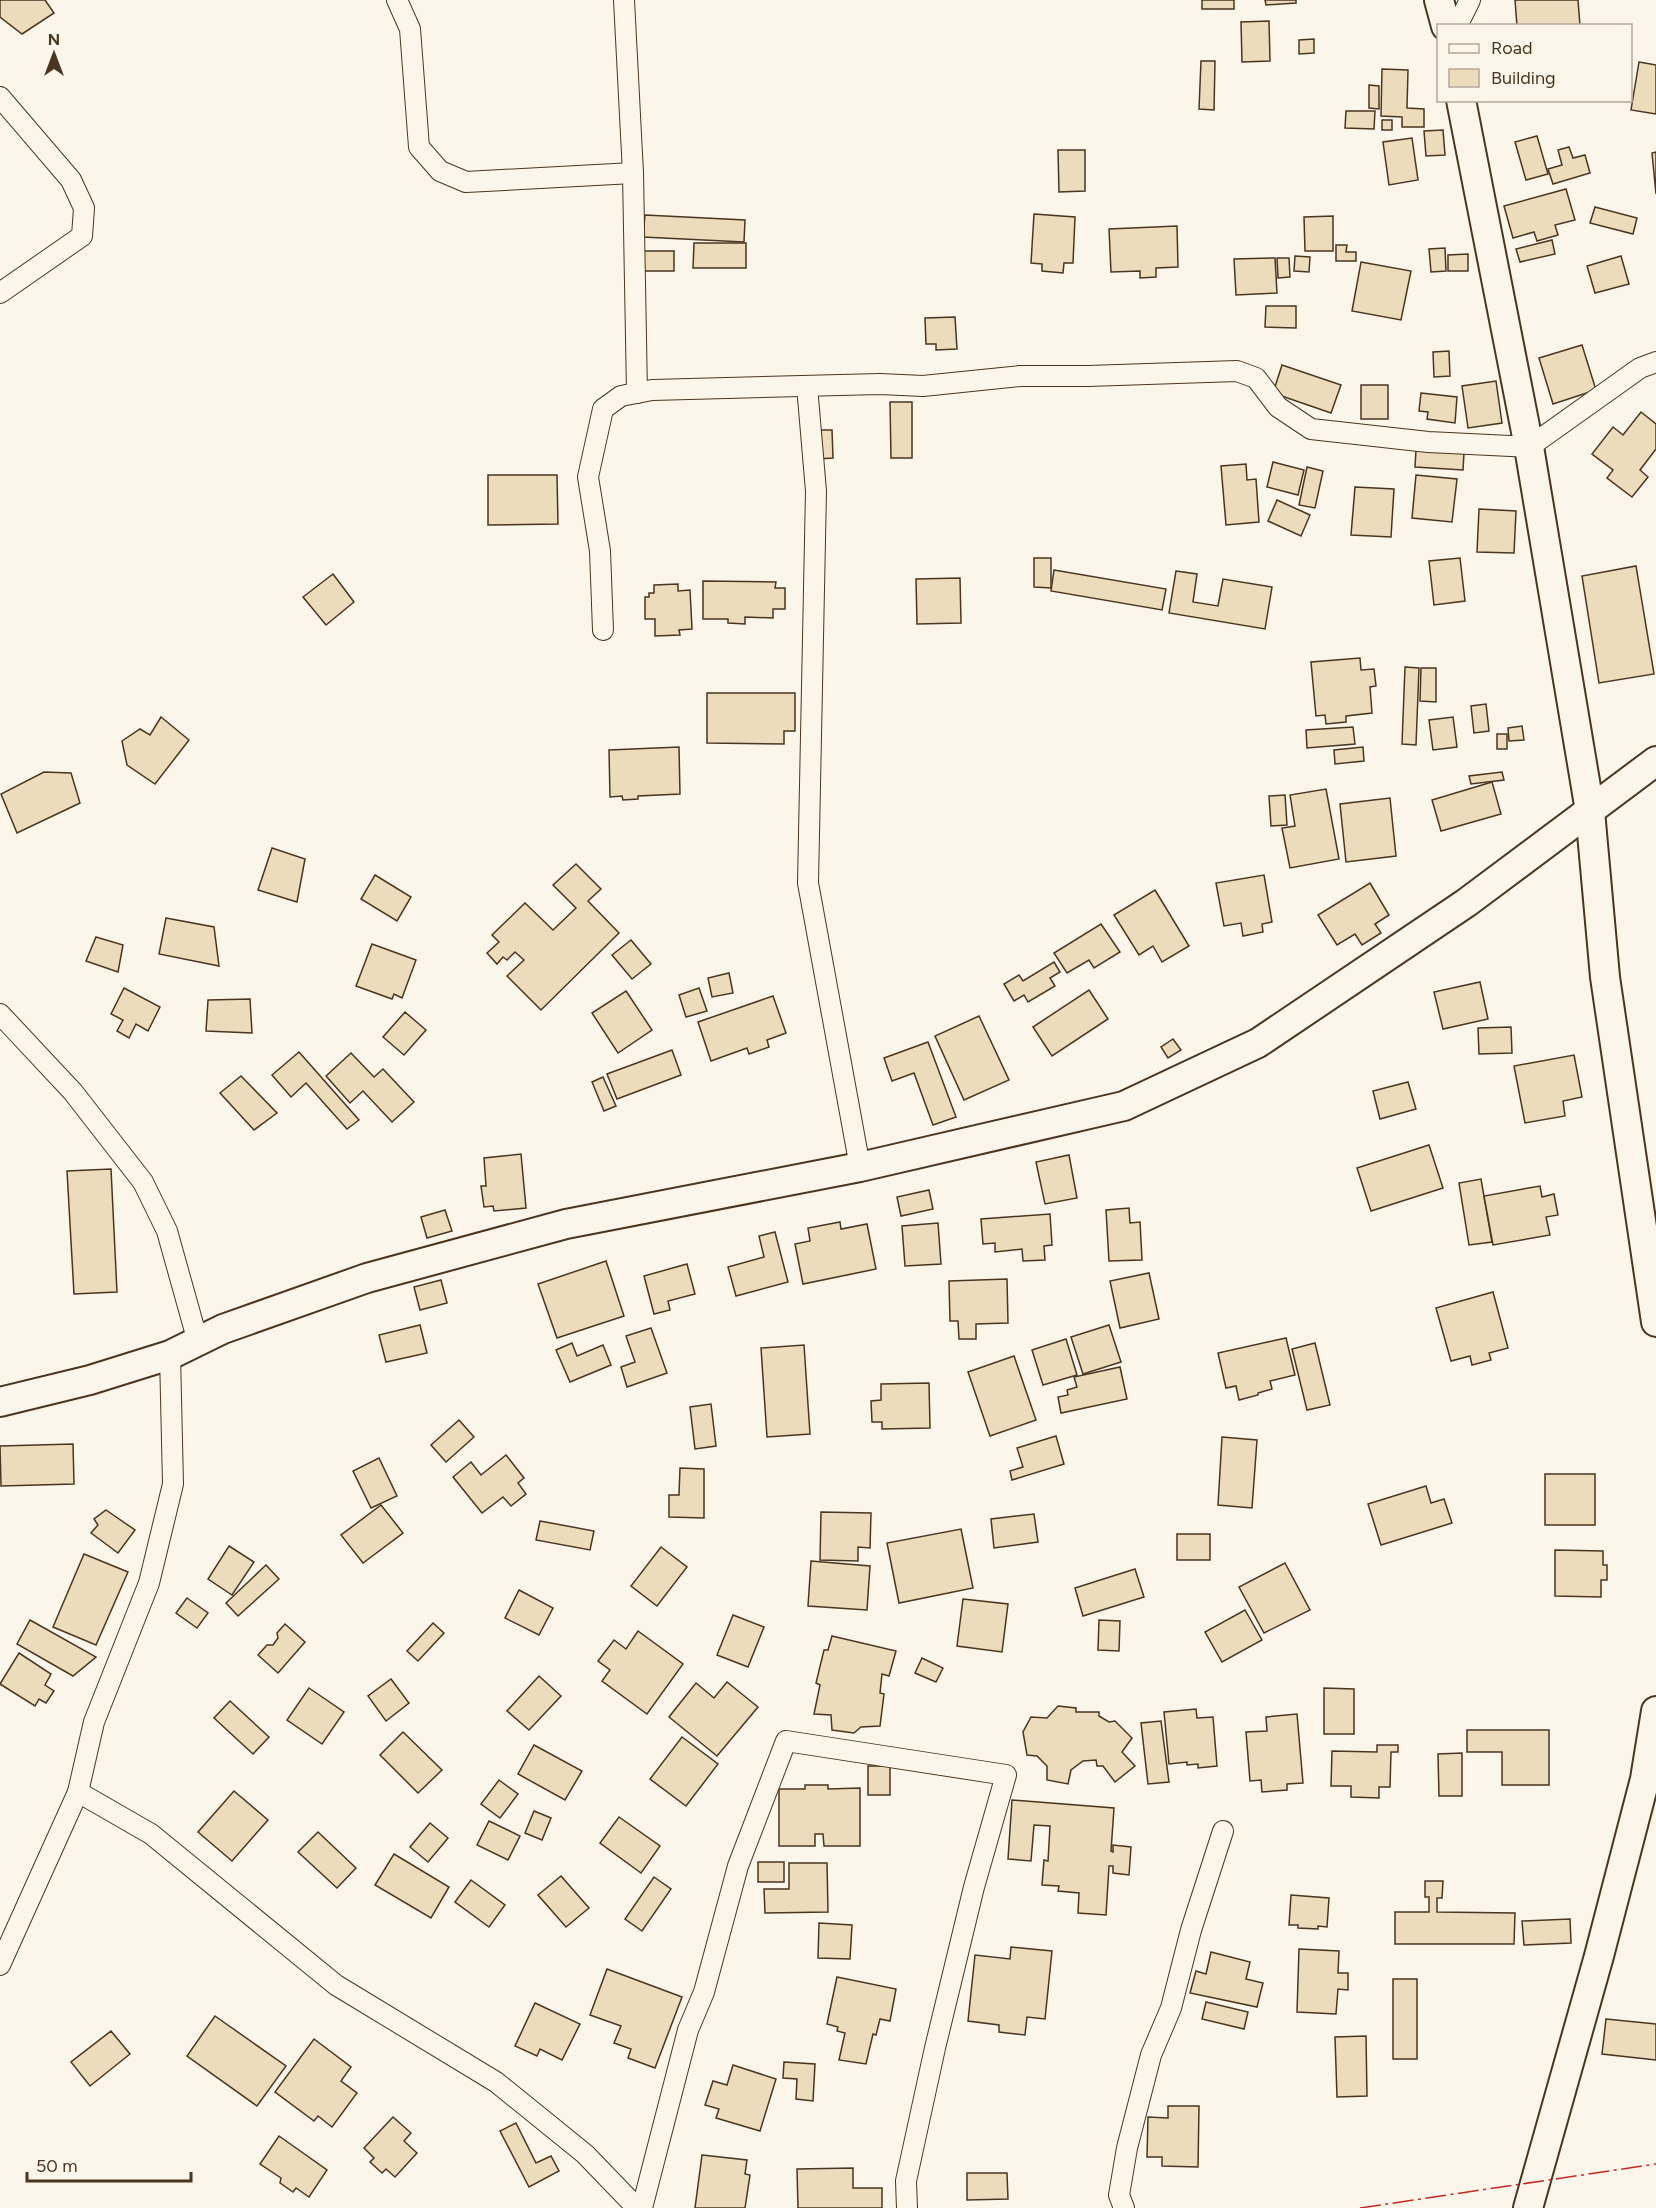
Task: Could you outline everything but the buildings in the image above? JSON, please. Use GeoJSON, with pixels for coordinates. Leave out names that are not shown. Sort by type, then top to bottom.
{"type":"FeatureCollection","features":[{"type":"Feature","properties":{"kind":"street"},"geometry":{"type":"LineString","coordinates":[[397,0],[410,29],[419,147],[440,171],[466,182],[633,173]]}},
{"type":"Feature","properties":{"kind":"street"},"geometry":{"type":"LineString","coordinates":[[624,0],[633,173],[637,393]]}},
{"type":"Feature","properties":{"kind":"street"},"geometry":{"type":"LineString","coordinates":[[1439,0],[1445,24]]}},
{"type":"Feature","properties":{"kind":"street"},"geometry":{"type":"LineString","coordinates":[[1458,24],[1470,0]]}},
{"type":"Feature","properties":{"kind":"street"},"geometry":{"type":"LineString","coordinates":[[0,97],[71,180],[84,208],[82,236],[0,293]]}},
{"type":"Feature","properties":{"kind":"street"},"geometry":{"type":"LineString","coordinates":[[1461,102],[1529,447],[1590,811],[1605,977],[1656,1322]]}},
{"type":"Feature","properties":{"kind":"street"},"geometry":{"type":"LineString","coordinates":[[603,630],[600,550],[588,477],[603,409],[621,396],[652,390],[880,384],[923,386],[1020,376],[1088,376],[1237,370],[1256,378],[1278,407],[1311,429],[1428,442],[1529,447],[1641,368],[1656,362]]}},
{"type":"Feature","properties":{"kind":"street"},"geometry":{"type":"LineString","coordinates":[[807,386],[816,491],[808,883],[860,1167]]}},
{"type":"Feature","properties":{"kind":"street"},"geometry":{"type":"LineString","coordinates":[[0,1402],[90,1380],[170,1355],[223,1329],[367,1278],[566,1224],[860,1167],[1124,1107],[1258,1043],[1466,903],[1656,761]]}},
{"type":"Feature","properties":{"kind":"street"},"geometry":{"type":"LineString","coordinates":[[0,1014],[73,1092],[142,1182],[166,1231],[198,1342]]}},
{"type":"Feature","properties":{"kind":"street"},"geometry":{"type":"LineString","coordinates":[[0,1965],[78,1792],[94,1722],[149,1583],[173,1484],[170,1355]]}},
{"type":"Feature","properties":{"kind":"street"},"geometry":{"type":"LineString","coordinates":[[1528,2208],[1599,1956],[1645,1779],[1656,1712]]}},
{"type":"Feature","properties":{"kind":"street"},"geometry":{"type":"LineString","coordinates":[[642,2208],[688,2030],[704,1992],[738,1866],[786,1740],[1006,1775],[974,1887],[935,2048],[906,2181],[907,2208]]}},
{"type":"Feature","properties":{"kind":"street"},"geometry":{"type":"LineString","coordinates":[[78,1792],[151,1834],[336,1986],[496,2082],[585,2154],[637,2208]]}},
{"type":"Feature","properties":{"kind":"street"},"geometry":{"type":"LineString","coordinates":[[1124,2208],[1119,2195],[1127,2148],[1151,2055],[1171,2008],[1191,1930],[1223,1831]]}},
{"type":"Feature","properties":{"kind":"power"},"geometry":{"type":"LineString","coordinates":[[1360,2208],[1656,2164]]}}]}
